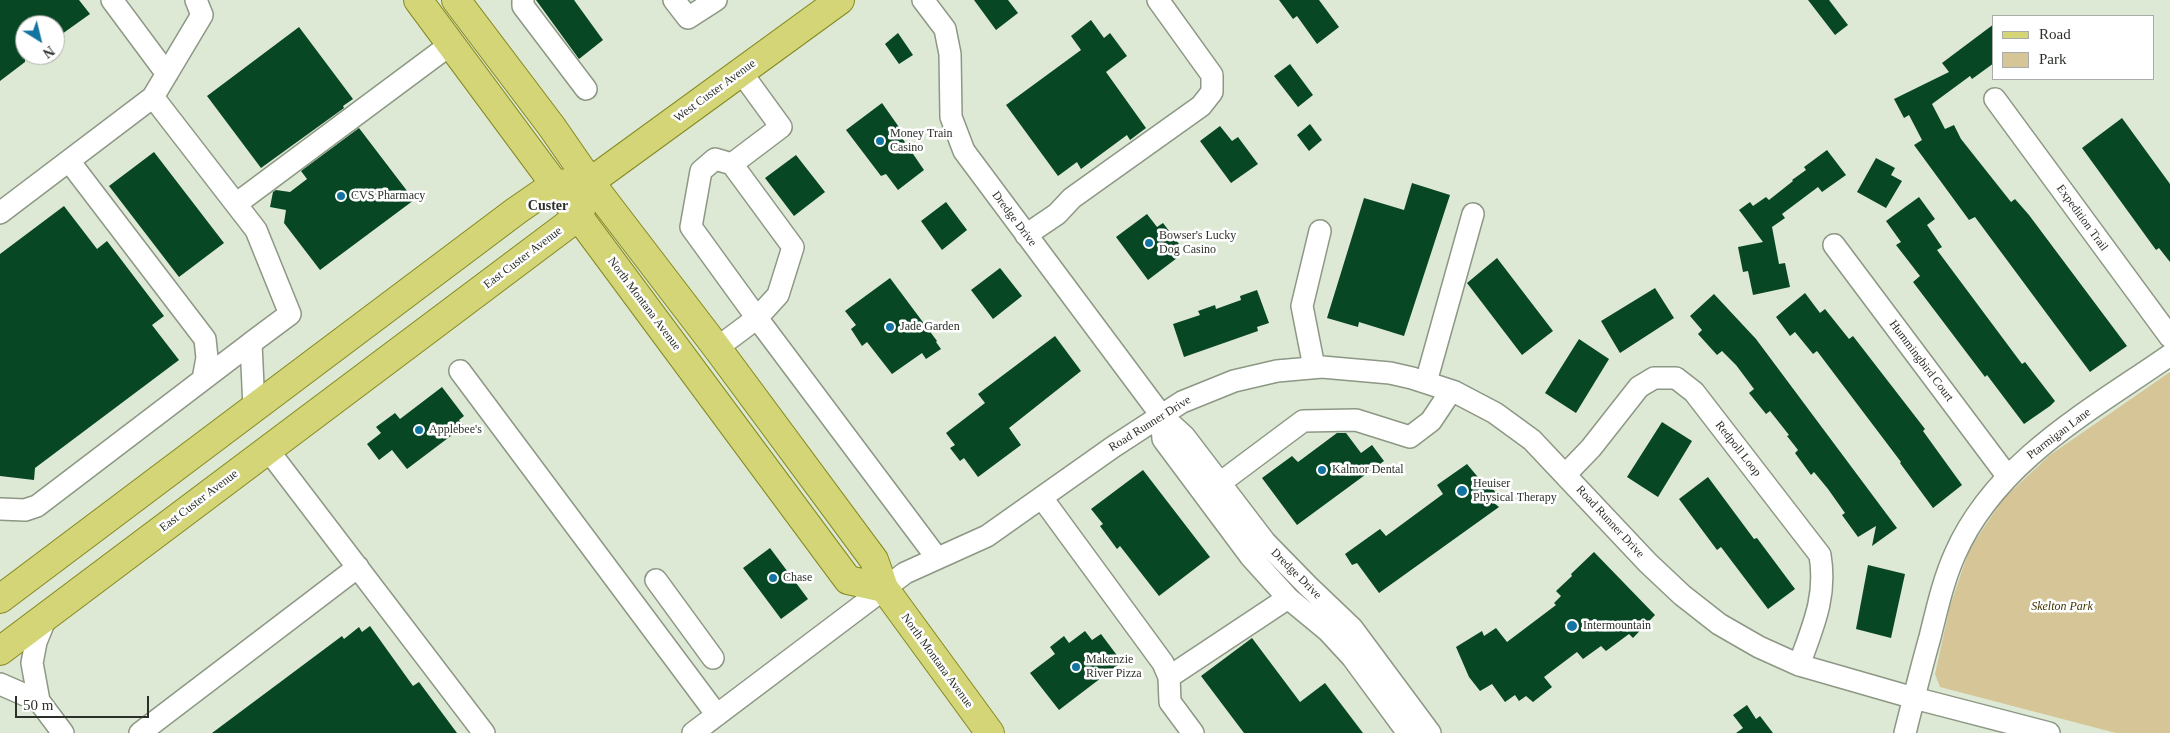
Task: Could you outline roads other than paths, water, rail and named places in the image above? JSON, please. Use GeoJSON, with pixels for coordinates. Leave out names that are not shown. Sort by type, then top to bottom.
{"type":"FeatureCollection","features":[{"type":"Feature","properties":{"kind":"main road","name":"North Montana Avenue"},"geometry":{"type":"LineString","coordinates":[[418,0],[848,580],[884,588]]}},
{"type":"Feature","properties":{"kind":"main road","name":"North Montana Avenue"},"geometry":{"type":"LineString","coordinates":[[456,0],[874,560],[884,588],[990,733]]}},
{"type":"Feature","properties":{"kind":"main road","name":"West Custer Avenue"},"geometry":{"type":"LineString","coordinates":[[590,182],[840,0]]}},
{"type":"Feature","properties":{"kind":"main road"},"geometry":{"type":"LineString","coordinates":[[0,599],[516,211],[555,184],[590,182],[579,216]]}},
{"type":"Feature","properties":{"kind":"main road","name":"East Custer Avenue"},"geometry":{"type":"LineString","coordinates":[[1,649],[579,216]]}},
{"type":"Feature","properties":{"kind":"street"},"geometry":{"type":"LineString","coordinates":[[112,0],[167,74]]}},
{"type":"Feature","properties":{"kind":"street"},"geometry":{"type":"LineString","coordinates":[[0,213],[153,97],[202,15],[196,0]]}},
{"type":"Feature","properties":{"kind":"street"},"geometry":{"type":"LineString","coordinates":[[674,0],[688,18],[716,0]]}},
{"type":"Feature","properties":{"kind":"street","name":"Dredge Drive"},"geometry":{"type":"LineString","coordinates":[[923,0],[945,30],[950,54],[951,116],[964,151],[1161,415],[1184,436],[1269,546],[1352,628],[1430,733]]}},
{"type":"Feature","properties":{"kind":"street"},"geometry":{"type":"LineString","coordinates":[[1026,235],[1058,214],[1072,198],[1201,106],[1212,92],[1212,75],[1158,0]]}},
{"type":"Feature","properties":{"kind":"street"},"geometry":{"type":"LineString","coordinates":[[521,2],[586,89]]}},
{"type":"Feature","properties":{"kind":"street"},"geometry":{"type":"LineString","coordinates":[[236,204],[451,44]]}},
{"type":"Feature","properties":{"kind":"street"},"geometry":{"type":"LineString","coordinates":[[732,164],[781,127],[741,72]]}},
{"type":"Feature","properties":{"kind":"street"},"geometry":{"type":"LineString","coordinates":[[0,509],[25,510],[37,506],[290,314],[256,230],[153,97]]}},
{"type":"Feature","properties":{"kind":"street","name":"Expedition Trail"},"geometry":{"type":"LineString","coordinates":[[1995,100],[2170,337]]}},
{"type":"Feature","properties":{"kind":"street"},"geometry":{"type":"LineString","coordinates":[[717,348],[757,318],[778,295],[793,247],[732,164],[715,160],[701,171],[691,228],[757,318],[937,558]]}},
{"type":"Feature","properties":{"kind":"street"},"geometry":{"type":"LineString","coordinates":[[69,161],[205,339],[206,358],[203,379]]}},
{"type":"Feature","properties":{"kind":"street"},"geometry":{"type":"LineString","coordinates":[[1426,382],[1473,214]]}},
{"type":"Feature","properties":{"kind":"street"},"geometry":{"type":"LineString","coordinates":[[1314,367],[1302,306],[1320,231]]}},
{"type":"Feature","properties":{"kind":"street","name":"Hummingbird Court"},"geometry":{"type":"LineString","coordinates":[[1834,245],[2008,476]]}},
{"type":"Feature","properties":{"kind":"street"},"geometry":{"type":"LineString","coordinates":[[251,343],[254,408]]}},
{"type":"Feature","properties":{"kind":"street","name":"Ptarmigan Lane"},"geometry":{"type":"LineString","coordinates":[[1905,733],[1943,585],[1956,552],[1972,522],[2008,476],[2032,452],[2170,355]]}},
{"type":"Feature","properties":{"kind":"street","name":"Road Runner Drive"},"geometry":{"type":"LineString","coordinates":[[693,733],[905,573],[987,536],[1161,415],[1201,393],[1234,381],[1277,371],[1314,367],[1390,373],[1426,382],[1475,402],[1514,426],[1532,440],[1566,474],[1648,563],[1682,596],[1733,632],[1759,647],[1799,665],[1914,698],[2049,733]]}},
{"type":"Feature","properties":{"kind":"street"},"geometry":{"type":"LineString","coordinates":[[460,371],[717,715]]}},
{"type":"Feature","properties":{"kind":"street","name":"Redpoll Loop"},"geometry":{"type":"LineString","coordinates":[[1566,474],[1591,448],[1639,386],[1654,378],[1676,378],[1694,392],[1820,555],[1824,574],[1821,600],[1799,665]]}},
{"type":"Feature","properties":{"kind":"street"},"geometry":{"type":"LineString","coordinates":[[1220,483],[1303,421],[1356,420],[1410,437],[1431,420],[1451,391]]}},
{"type":"Feature","properties":{"kind":"street","name":"Dredge Drive"},"geometry":{"type":"LineString","coordinates":[[1161,415],[1163,439],[1251,557],[1288,598],[1328,631],[1352,657],[1408,733]]}},
{"type":"Feature","properties":{"kind":"street"},"geometry":{"type":"LineString","coordinates":[[268,450],[484,733]]}},
{"type":"Feature","properties":{"kind":"street"},"geometry":{"type":"LineString","coordinates":[[1042,498],[1163,663],[1169,677],[1170,702],[1193,733]]}},
{"type":"Feature","properties":{"kind":"street"},"geometry":{"type":"LineString","coordinates":[[140,733],[358,567]]}},
{"type":"Feature","properties":{"kind":"street"},"geometry":{"type":"LineString","coordinates":[[656,580],[713,658]]}},
{"type":"Feature","properties":{"kind":"street"},"geometry":{"type":"LineString","coordinates":[[1169,677],[1288,598]]}},
{"type":"Feature","properties":{"kind":"street"},"geometry":{"type":"LineString","coordinates":[[47,615],[36,642],[32,663],[39,701],[63,733]]}},
{"type":"Feature","properties":{"kind":"street"},"geometry":{"type":"LineString","coordinates":[[0,684],[39,701]]}},
{"type":"Feature","properties":{"kind":"place","name":"Money Train Casino"},"geometry":{"type":"Point","coordinates":[880,141]}},
{"type":"Feature","properties":{"kind":"place","name":"CVS Pharmacy"},"geometry":{"type":"Point","coordinates":[341,196]}},
{"type":"Feature","properties":{"kind":"place","name":"Bowser's Lucky Dog Casino"},"geometry":{"type":"Point","coordinates":[1149,243]}},
{"type":"Feature","properties":{"kind":"place","name":"Jade Garden"},"geometry":{"type":"Point","coordinates":[890,327]}},
{"type":"Feature","properties":{"kind":"place","name":"Applebee's"},"geometry":{"type":"Point","coordinates":[419,430]}},
{"type":"Feature","properties":{"kind":"place","name":"Kalmor Dental"},"geometry":{"type":"Point","coordinates":[1322,470]}},
{"type":"Feature","properties":{"kind":"place","name":"Heuiser Physical Therapy"},"geometry":{"type":"Point","coordinates":[1462,491]}},
{"type":"Feature","properties":{"kind":"place","name":"Chase"},"geometry":{"type":"Point","coordinates":[773,578]}},
{"type":"Feature","properties":{"kind":"place","name":"Intermountain"},"geometry":{"type":"Point","coordinates":[1572,626]}},
{"type":"Feature","properties":{"kind":"place","name":"Makenzie River Pizza"},"geometry":{"type":"Point","coordinates":[1076,667]}},
{"type":"Feature","properties":{"kind":"district","name":"Custer"},"geometry":{"type":"Point","coordinates":[548,206]}},
{"type":"Feature","properties":{"kind":"park label","name":"Skelton Park"},"geometry":{"type":"Point","coordinates":[2062,607]}}]}
